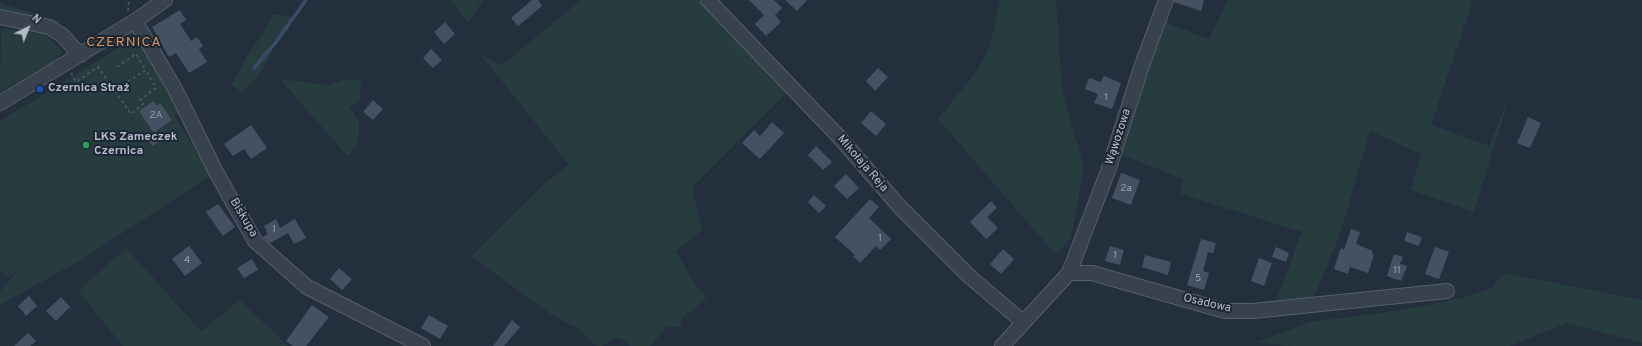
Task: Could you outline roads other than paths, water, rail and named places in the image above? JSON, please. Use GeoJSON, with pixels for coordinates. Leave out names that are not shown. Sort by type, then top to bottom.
{"type":"FeatureCollection","features":[{"type":"Feature","properties":{"kind":"street","name":"Mikołaja Reja"},"geometry":{"type":"LineString","coordinates":[[708,0],[840,138],[899,206],[970,277],[1023,322]]}},
{"type":"Feature","properties":{"kind":"street","name":"Wąwozowa"},"geometry":{"type":"LineString","coordinates":[[1069,272],[1108,171],[1142,65],[1166,0]]}},
{"type":"Feature","properties":{"kind":"street"},"geometry":{"type":"LineString","coordinates":[[0,103],[135,21],[157,2]]}},
{"type":"Feature","properties":{"kind":"street"},"geometry":{"type":"LineString","coordinates":[[0,17],[49,27],[62,35],[80,55]]}},
{"type":"Feature","properties":{"kind":"street","name":"Biskupa"},"geometry":{"type":"LineString","coordinates":[[135,21],[175,89],[217,174],[255,241],[307,287],[423,346]]}},
{"type":"Feature","properties":{"kind":"street"},"geometry":{"type":"LineString","coordinates":[[1002,346],[1069,272]]}},
{"type":"Feature","properties":{"kind":"street","name":"Osadowa"},"geometry":{"type":"LineString","coordinates":[[1069,272],[1092,273],[1225,311],[1253,311],[1447,291]]}},
{"type":"Feature","properties":{"kind":"waterway"},"geometry":{"type":"LineString","coordinates":[[254,68],[276,42],[306,0]]}},
{"type":"Feature","properties":{"kind":"place","name":"Czernica Straż"},"geometry":{"type":"Point","coordinates":[40,89]}},
{"type":"Feature","properties":{"kind":"place","name":"LKS Zameczek Czernica"},"geometry":{"type":"Point","coordinates":[86,145]}},
{"type":"Feature","properties":{"kind":"district","name":"CZERNICA"},"geometry":{"type":"Point","coordinates":[124,43]}}]}
